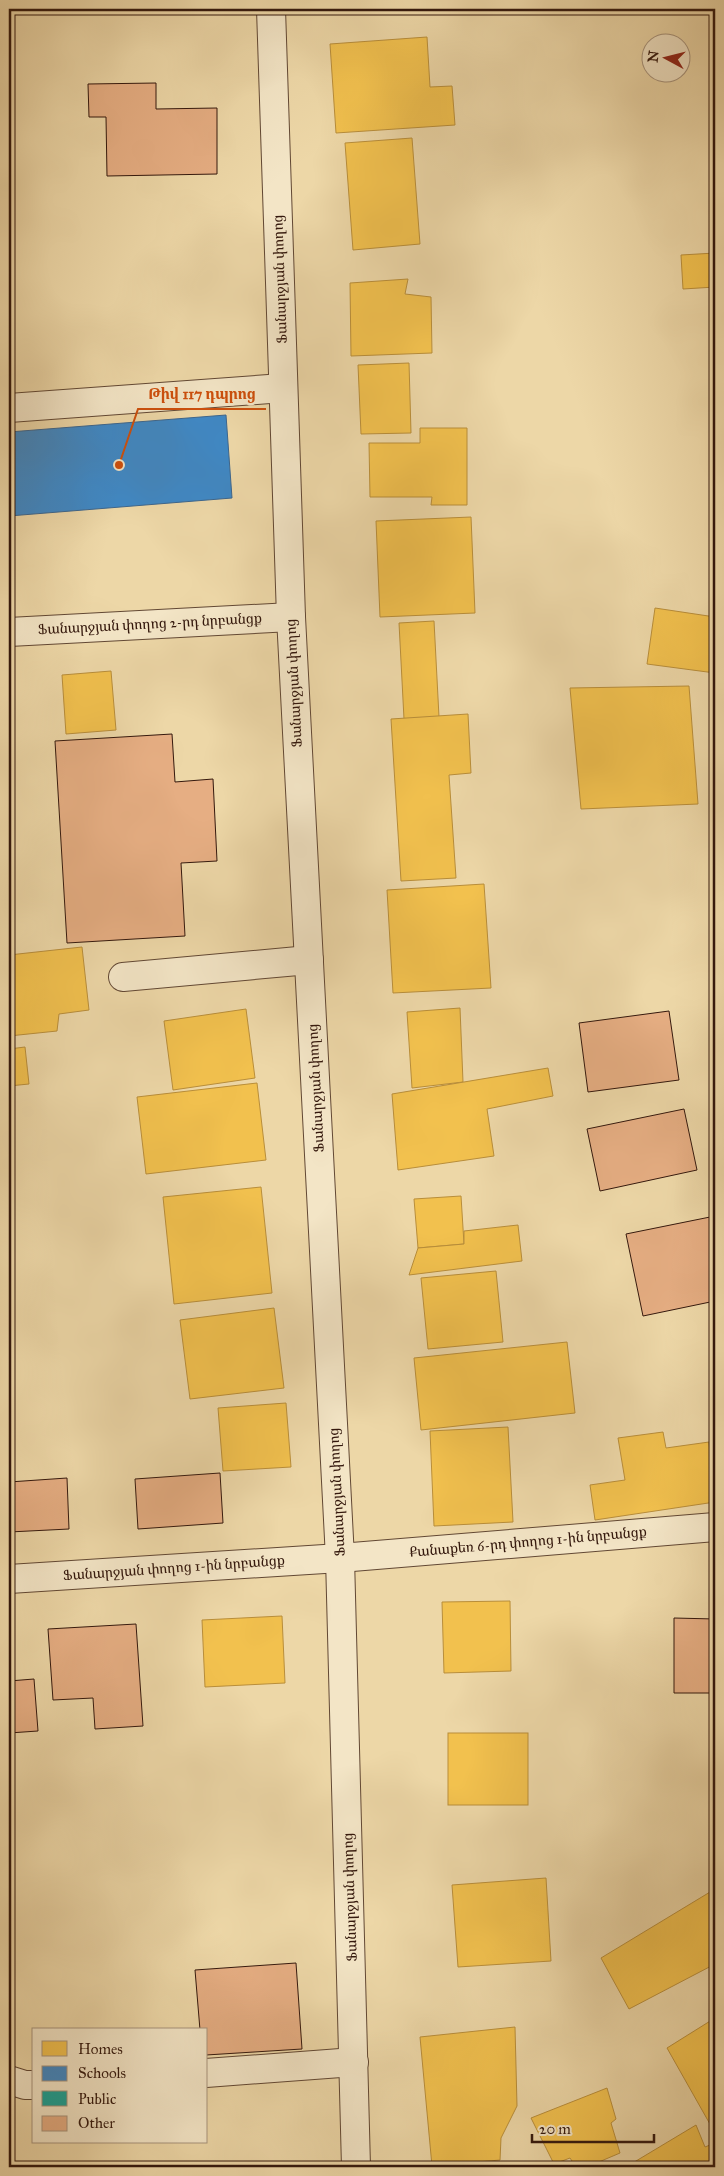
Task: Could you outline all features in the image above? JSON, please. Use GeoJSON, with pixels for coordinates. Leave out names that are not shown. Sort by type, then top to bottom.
{"type":"FeatureCollection","features":[{"type":"Feature","properties":{"kind":"street","name":"Ֆանարջյան փողոց"},"geometry":{"type":"LineString","coordinates":[[270,9],[291,617],[340,1558],[356,2167]]}},
{"type":"Feature","properties":{"kind":"street"},"geometry":{"type":"LineString","coordinates":[[9,408],[283,388]]}},
{"type":"Feature","properties":{"kind":"street","name":"Ֆանարջյան փողոց 2-րդ նրբանցք"},"geometry":{"type":"LineString","coordinates":[[9,632],[291,617]]}},
{"type":"Feature","properties":{"kind":"street"},"geometry":{"type":"LineString","coordinates":[[124,978],[309,960]]}},
{"type":"Feature","properties":{"kind":"street","name":"Քանաքեռ 6-րդ փողոց 1-ին նրբանցք"},"geometry":{"type":"LineString","coordinates":[[340,1558],[715,1526]]}},
{"type":"Feature","properties":{"kind":"street","name":"Ֆանարջյան փողոց 1-ին նրբանցք"},"geometry":{"type":"LineString","coordinates":[[9,1579],[340,1558]]}},
{"type":"Feature","properties":{"kind":"street"},"geometry":{"type":"LineString","coordinates":[[208,2072],[354,2062]]}},
{"type":"Feature","properties":{"kind":"street"},"geometry":{"type":"LineString","coordinates":[[9,2080],[25,2086],[32,2085]]}},
{"type":"Feature","properties":{"kind":"building: Homes"},"geometry":{"type":"Polygon","coordinates":[[[427,37],[430,87],[452,86],[455,125],[336,133],[330,44],[427,37]]]}},
{"type":"Feature","properties":{"kind":"building: Homes"},"geometry":{"type":"Polygon","coordinates":[[[412,138],[420,244],[353,250],[345,143],[412,138]]]}},
{"type":"Feature","properties":{"kind":"building: Homes"},"geometry":{"type":"Polygon","coordinates":[[[715,253],[715,287],[683,289],[681,255],[715,253]]]}},
{"type":"Feature","properties":{"kind":"building: Homes"},"geometry":{"type":"Polygon","coordinates":[[[408,279],[405,294],[431,297],[432,353],[351,356],[350,283],[408,279]]]}},
{"type":"Feature","properties":{"kind":"building: Homes"},"geometry":{"type":"Polygon","coordinates":[[[409,363],[411,433],[361,434],[358,365],[409,363]]]}},
{"type":"Feature","properties":{"kind":"building: Homes"},"geometry":{"type":"Polygon","coordinates":[[[420,428],[467,428],[467,505],[431,505],[432,497],[370,497],[369,443],[420,443],[420,428]]]}},
{"type":"Feature","properties":{"kind":"building: Homes"},"geometry":{"type":"Polygon","coordinates":[[[471,517],[475,613],[380,617],[376,521],[471,517]]]}},
{"type":"Feature","properties":{"kind":"building: Homes"},"geometry":{"type":"Polygon","coordinates":[[[655,608],[715,617],[715,673],[647,664],[655,608]]]}},
{"type":"Feature","properties":{"kind":"building: Homes"},"geometry":{"type":"Polygon","coordinates":[[[434,621],[439,717],[404,719],[399,623],[434,621]]]}},
{"type":"Feature","properties":{"kind":"building: Homes"},"geometry":{"type":"Polygon","coordinates":[[[111,671],[116,730],[66,734],[62,675],[111,671]]]}},
{"type":"Feature","properties":{"kind":"building: Homes"},"geometry":{"type":"Polygon","coordinates":[[[689,686],[698,804],[581,809],[570,688],[689,686]]]}},
{"type":"Feature","properties":{"kind":"building: Homes"},"geometry":{"type":"Polygon","coordinates":[[[468,714],[471,773],[449,775],[456,878],[401,881],[391,719],[468,714]]]}},
{"type":"Feature","properties":{"kind":"building: Homes"},"geometry":{"type":"Polygon","coordinates":[[[484,884],[491,988],[393,993],[387,890],[484,884]]]}},
{"type":"Feature","properties":{"kind":"building: Homes"},"geometry":{"type":"Polygon","coordinates":[[[82,947],[89,1010],[59,1014],[57,1031],[9,1036],[9,955],[82,947]]]}},
{"type":"Feature","properties":{"kind":"building: Homes"},"geometry":{"type":"Polygon","coordinates":[[[460,1008],[463,1082],[412,1088],[407,1012],[460,1008]]]}},
{"type":"Feature","properties":{"kind":"building: Homes"},"geometry":{"type":"Polygon","coordinates":[[[246,1009],[255,1078],[173,1090],[164,1021],[246,1009]]]}},
{"type":"Feature","properties":{"kind":"building: Homes"},"geometry":{"type":"Polygon","coordinates":[[[25,1047],[29,1084],[9,1086],[9,1049],[25,1047]]]}},
{"type":"Feature","properties":{"kind":"building: Homes"},"geometry":{"type":"Polygon","coordinates":[[[548,1068],[553,1096],[487,1109],[494,1156],[398,1170],[392,1094],[548,1068]]]}},
{"type":"Feature","properties":{"kind":"building: Homes"},"geometry":{"type":"Polygon","coordinates":[[[257,1083],[266,1160],[146,1174],[137,1097],[257,1083]]]}},
{"type":"Feature","properties":{"kind":"building: Homes"},"geometry":{"type":"Polygon","coordinates":[[[261,1187],[272,1293],[174,1304],[163,1197],[261,1187]]]}},
{"type":"Feature","properties":{"kind":"building: Homes"},"geometry":{"type":"Polygon","coordinates":[[[461,1196],[464,1244],[418,1248],[414,1199],[461,1196]]]}},
{"type":"Feature","properties":{"kind":"building: Homes"},"geometry":{"type":"Polygon","coordinates":[[[518,1225],[522,1261],[409,1275],[418,1248],[464,1244],[464,1231],[518,1225]]]}},
{"type":"Feature","properties":{"kind":"building: Homes"},"geometry":{"type":"Polygon","coordinates":[[[496,1271],[503,1342],[428,1349],[421,1278],[496,1271]]]}},
{"type":"Feature","properties":{"kind":"building: Homes"},"geometry":{"type":"Polygon","coordinates":[[[274,1308],[284,1388],[190,1399],[180,1320],[274,1308]]]}},
{"type":"Feature","properties":{"kind":"building: Homes"},"geometry":{"type":"Polygon","coordinates":[[[567,1342],[575,1413],[421,1430],[414,1358],[567,1342]]]}},
{"type":"Feature","properties":{"kind":"building: Homes"},"geometry":{"type":"Polygon","coordinates":[[[286,1403],[291,1467],[223,1471],[218,1408],[286,1403]]]}},
{"type":"Feature","properties":{"kind":"building: Homes"},"geometry":{"type":"Polygon","coordinates":[[[508,1427],[513,1522],[434,1526],[430,1431],[508,1427]]]}},
{"type":"Feature","properties":{"kind":"building: Homes"},"geometry":{"type":"Polygon","coordinates":[[[663,1432],[666,1448],[709,1442],[715,1502],[595,1520],[590,1485],[625,1480],[618,1438],[663,1432]]]}},
{"type":"Feature","properties":{"kind":"building: Homes"},"geometry":{"type":"Polygon","coordinates":[[[510,1601],[511,1671],[444,1673],[442,1602],[510,1601]]]}},
{"type":"Feature","properties":{"kind":"building: Homes"},"geometry":{"type":"Polygon","coordinates":[[[282,1616],[285,1683],[205,1687],[202,1620],[282,1616]]]}},
{"type":"Feature","properties":{"kind":"building: Homes"},"geometry":{"type":"Polygon","coordinates":[[[448,1733],[528,1733],[528,1805],[448,1805],[448,1733]]]}},
{"type":"Feature","properties":{"kind":"building: Homes"},"geometry":{"type":"Polygon","coordinates":[[[546,1878],[551,1961],[458,1967],[452,1885],[546,1878]]]}},
{"type":"Feature","properties":{"kind":"building: Homes"},"geometry":{"type":"Polygon","coordinates":[[[715,1889],[715,1964],[629,2009],[601,1958],[715,1889]]]}},
{"type":"Feature","properties":{"kind":"building: Homes"},"geometry":{"type":"Polygon","coordinates":[[[715,2018],[715,2133],[667,2048],[715,2018]]]}},
{"type":"Feature","properties":{"kind":"building: Homes"},"geometry":{"type":"Polygon","coordinates":[[[515,2027],[517,2106],[501,2138],[500,2160],[432,2166],[420,2037],[515,2027]]]}},
{"type":"Feature","properties":{"kind":"building: Homes"},"geometry":{"type":"Polygon","coordinates":[[[607,2088],[616,2119],[611,2123],[620,2153],[587,2167],[576,2167],[570,2158],[554,2164],[531,2118],[607,2088]]]}},
{"type":"Feature","properties":{"kind":"building: Homes"},"geometry":{"type":"Polygon","coordinates":[[[696,2125],[705,2147],[715,2143],[715,2167],[626,2167],[696,2125]]]}},
{"type":"Feature","properties":{"kind":"building: Schools"},"geometry":{"type":"Polygon","coordinates":[[[226,415],[232,498],[9,516],[9,432],[226,415]]]}},
{"type":"Feature","properties":{"kind":"building: Public"},"geometry":{"type":"Polygon","coordinates":[[[287,2166],[287,2167],[195,2167],[287,2166]]]}},
{"type":"Feature","properties":{"kind":"building: Other"},"geometry":{"type":"Polygon","coordinates":[[[156,83],[156,109],[217,108],[217,174],[107,176],[106,117],[89,117],[88,84],[156,83]]]}},
{"type":"Feature","properties":{"kind":"building: Other"},"geometry":{"type":"Polygon","coordinates":[[[9,715],[11,771],[9,771],[9,715]]]}},
{"type":"Feature","properties":{"kind":"building: Other"},"geometry":{"type":"Polygon","coordinates":[[[172,734],[175,782],[213,779],[217,861],[181,863],[185,936],[67,943],[55,741],[172,734]]]}},
{"type":"Feature","properties":{"kind":"building: Other"},"geometry":{"type":"Polygon","coordinates":[[[669,1011],[679,1080],[588,1092],[579,1023],[669,1011]]]}},
{"type":"Feature","properties":{"kind":"building: Other"},"geometry":{"type":"Polygon","coordinates":[[[684,1109],[697,1170],[600,1191],[587,1129],[684,1109]]]}},
{"type":"Feature","properties":{"kind":"building: Other"},"geometry":{"type":"Polygon","coordinates":[[[715,1216],[715,1301],[643,1316],[626,1234],[715,1216]]]}},
{"type":"Feature","properties":{"kind":"building: Other"},"geometry":{"type":"Polygon","coordinates":[[[220,1473],[223,1523],[138,1529],[135,1479],[220,1473]]]}},
{"type":"Feature","properties":{"kind":"building: Other"},"geometry":{"type":"Polygon","coordinates":[[[67,1478],[69,1529],[9,1532],[9,1482],[67,1478]]]}},
{"type":"Feature","properties":{"kind":"building: Other"},"geometry":{"type":"Polygon","coordinates":[[[674,1618],[715,1619],[715,1693],[674,1693],[674,1618]]]}},
{"type":"Feature","properties":{"kind":"building: Other"},"geometry":{"type":"Polygon","coordinates":[[[136,1624],[143,1726],[95,1729],[93,1698],[53,1700],[48,1629],[136,1624]]]}},
{"type":"Feature","properties":{"kind":"building: Other"},"geometry":{"type":"Polygon","coordinates":[[[34,1679],[38,1731],[9,1733],[9,1681],[34,1679]]]}},
{"type":"Feature","properties":{"kind":"building: Other"},"geometry":{"type":"Polygon","coordinates":[[[296,1963],[302,2049],[208,2055],[208,2028],[200,2028],[195,1970],[296,1963]]]}},
{"type":"Feature","properties":{"kind":"place","name":"Թիվ 117 դպրոց"},"geometry":{"type":"Point","coordinates":[119,465]}}]}
